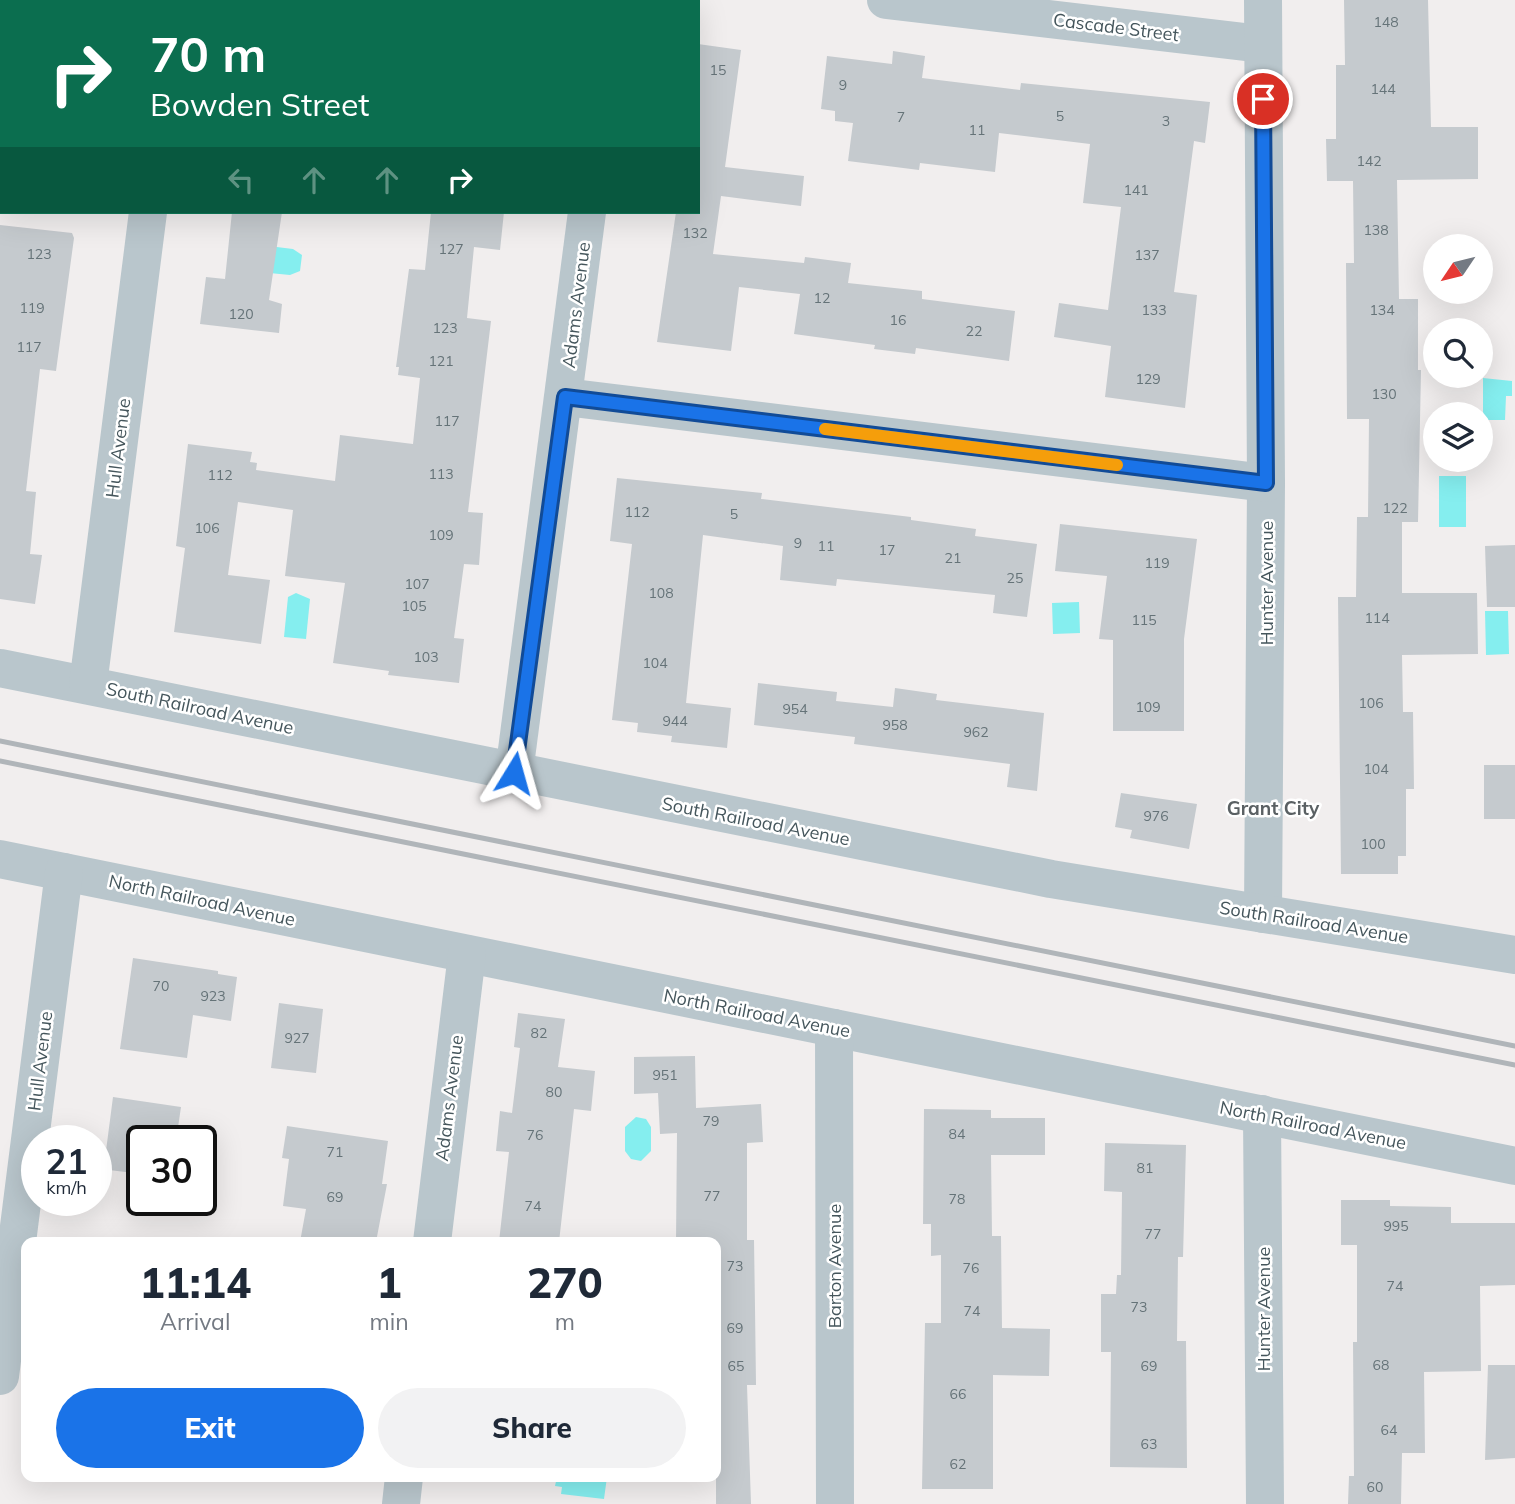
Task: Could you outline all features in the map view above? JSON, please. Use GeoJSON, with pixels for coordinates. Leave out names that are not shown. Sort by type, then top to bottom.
{"type":"FeatureCollection","features":[{"type":"Feature","properties":{"kind":"street","name":"Cascade Street"},"geometry":{"type":"LineString","coordinates":[[886,0],[1262,44]]}},
{"type":"Feature","properties":{"kind":"street","name":"Hunter Avenue"},"geometry":{"type":"LineString","coordinates":[[1263,0],[1266,483],[1263,914]]}},
{"type":"Feature","properties":{"kind":"street","name":"Hull Avenue"},"geometry":{"type":"LineString","coordinates":[[88,685],[148,214]]}},
{"type":"Feature","properties":{"kind":"street","name":"Adams Avenue"},"geometry":{"type":"LineString","coordinates":[[514,773],[587,214]]}},
{"type":"Feature","properties":{"kind":"street"},"geometry":{"type":"LineString","coordinates":[[565,397],[1266,483]]}},
{"type":"Feature","properties":{"kind":"street","name":"South Railroad Avenue"},"geometry":{"type":"LineString","coordinates":[[0,668],[1051,879],[1515,955]]}},
{"type":"Feature","properties":{"kind":"street","name":"North Railroad Avenue"},"geometry":{"type":"LineString","coordinates":[[0,859],[1515,1166]]}},
{"type":"Feature","properties":{"kind":"street","name":"Hull Avenue"},"geometry":{"type":"LineString","coordinates":[[0,1376],[64,872]]}},
{"type":"Feature","properties":{"kind":"street","name":"Adams Avenue"},"geometry":{"type":"LineString","coordinates":[[433,1237],[467,954]]}},
{"type":"Feature","properties":{"kind":"street","name":"Barton Avenue"},"geometry":{"type":"LineString","coordinates":[[834,1028],[835,1504]]}},
{"type":"Feature","properties":{"kind":"street","name":"Hunter Avenue"},"geometry":{"type":"LineString","coordinates":[[1262,1114],[1265,1504]]}},
{"type":"Feature","properties":{"kind":"street"},"geometry":{"type":"LineString","coordinates":[[401,1504],[403,1482]]}},
{"type":"Feature","properties":{"kind":"water"},"geometry":{"type":"Polygon","coordinates":[[[252,244],[293,249],[302,255],[300,271],[290,275],[248,271],[252,244]]]}},
{"type":"Feature","properties":{"kind":"water"},"geometry":{"type":"Polygon","coordinates":[[[1493,379],[1512,381],[1512,396],[1506,396],[1505,420],[1493,420],[1493,402],[1483,402],[1483,388],[1493,388],[1493,379]]]}},
{"type":"Feature","properties":{"kind":"water"},"geometry":{"type":"Polygon","coordinates":[[[1439,476],[1466,476],[1466,527],[1439,527],[1439,476]]]}},
{"type":"Feature","properties":{"kind":"water"},"geometry":{"type":"Polygon","coordinates":[[[296,593],[310,599],[306,639],[284,637],[288,597],[296,593]]]}},
{"type":"Feature","properties":{"kind":"water"},"geometry":{"type":"Polygon","coordinates":[[[1079,602],[1080,633],[1053,634],[1052,603],[1079,602]]]}},
{"type":"Feature","properties":{"kind":"water"},"geometry":{"type":"Polygon","coordinates":[[[1485,611],[1508,611],[1509,654],[1486,655],[1485,611]]]}},
{"type":"Feature","properties":{"kind":"water"},"geometry":{"type":"Polygon","coordinates":[[[636,1117],[646,1119],[651,1127],[651,1151],[641,1161],[631,1159],[625,1151],[625,1127],[636,1117]]]}},
{"type":"Feature","properties":{"kind":"water"},"geometry":{"type":"Polygon","coordinates":[[[556,1482],[606,1482],[604,1499],[561,1494],[562,1487],[555,1486],[556,1482]]]}},
{"type":"Feature","properties":{"kind":"building"},"geometry":{"type":"Polygon","coordinates":[[[1344,0],[1428,0],[1431,127],[1478,127],[1478,179],[1397,180],[1399,299],[1418,299],[1418,370],[1421,370],[1418,522],[1402,522],[1402,593],[1477,593],[1478,654],[1402,655],[1403,712],[1413,712],[1414,789],[1406,789],[1406,856],[1398,856],[1398,874],[1341,874],[1338,597],[1356,597],[1357,517],[1368,517],[1369,419],[1347,419],[1346,263],[1354,263],[1353,181],[1327,181],[1326,139],[1336,139],[1336,65],[1345,65],[1344,0]]]}},
{"type":"Feature","properties":{"kind":"building"},"geometry":{"type":"Polygon","coordinates":[[[700,44],[741,50],[725,167],[804,176],[801,206],[721,196],[713,254],[804,263],[805,257],[851,263],[848,283],[922,291],[922,299],[1015,311],[1009,361],[916,348],[915,354],[874,349],[875,345],[794,334],[800,294],[739,287],[731,351],[657,342],[676,214],[700,214],[700,44]]]}},
{"type":"Feature","properties":{"kind":"building"},"geometry":{"type":"Polygon","coordinates":[[[893,51],[925,56],[922,78],[1020,90],[1021,83],[1210,102],[1205,143],[1194,141],[1174,292],[1197,295],[1185,408],[1105,397],[1111,346],[1054,337],[1059,303],[1108,310],[1121,207],[1083,203],[1090,144],[999,133],[995,172],[920,163],[919,170],[848,161],[853,123],[835,121],[835,111],[821,109],[827,56],[892,64],[893,51]]]}},
{"type":"Feature","properties":{"kind":"building"},"geometry":{"type":"Polygon","coordinates":[[[232,214],[282,214],[269,300],[282,304],[279,333],[200,324],[206,277],[225,279],[232,214]]]}},
{"type":"Feature","properties":{"kind":"building"},"geometry":{"type":"Polygon","coordinates":[[[431,214],[504,214],[500,250],[474,247],[467,318],[491,321],[468,512],[483,513],[479,565],[464,564],[454,638],[464,639],[459,683],[388,675],[389,671],[333,663],[345,583],[285,576],[293,510],[238,502],[228,575],[270,580],[261,644],[174,632],[185,548],[176,546],[188,444],[252,452],[250,462],[257,463],[256,470],[335,481],[340,435],[413,444],[420,378],[398,375],[399,367],[396,367],[409,269],[425,270],[431,214]]]}},
{"type":"Feature","properties":{"kind":"building"},"geometry":{"type":"Polygon","coordinates":[[[0,225],[72,233],[74,238],[56,371],[40,369],[26,491],[36,492],[30,554],[42,555],[35,604],[0,599],[0,225]]]}},
{"type":"Feature","properties":{"kind":"building"},"geometry":{"type":"Polygon","coordinates":[[[617,478],[762,493],[761,499],[911,517],[911,520],[976,529],[975,536],[1037,544],[1027,617],[993,613],[995,595],[837,579],[836,586],[780,580],[783,546],[703,535],[686,703],[731,708],[727,748],[671,742],[672,736],[637,732],[638,723],[612,720],[632,544],[610,541],[617,478]]]}},
{"type":"Feature","properties":{"kind":"building"},"geometry":{"type":"Polygon","coordinates":[[[1060,524],[1197,539],[1184,639],[1184,731],[1113,731],[1113,640],[1099,639],[1107,576],[1055,571],[1060,524]]]}},
{"type":"Feature","properties":{"kind":"building"},"geometry":{"type":"Polygon","coordinates":[[[1515,545],[1515,607],[1487,607],[1485,546],[1515,545]]]}},
{"type":"Feature","properties":{"kind":"building"},"geometry":{"type":"Polygon","coordinates":[[[758,683],[837,692],[836,701],[893,707],[895,688],[937,694],[936,700],[1044,713],[1037,791],[1007,787],[1010,764],[854,744],[855,737],[754,725],[758,683]]]}},
{"type":"Feature","properties":{"kind":"building"},"geometry":{"type":"Polygon","coordinates":[[[1484,765],[1515,765],[1515,819],[1484,819],[1484,765]]]}},
{"type":"Feature","properties":{"kind":"building"},"geometry":{"type":"Polygon","coordinates":[[[1121,793],[1197,804],[1189,849],[1130,838],[1132,830],[1115,827],[1121,793]]]}},
{"type":"Feature","properties":{"kind":"building"},"geometry":{"type":"Polygon","coordinates":[[[133,958],[218,971],[218,974],[237,977],[231,1021],[193,1015],[187,1058],[120,1049],[133,958]]]}},
{"type":"Feature","properties":{"kind":"building"},"geometry":{"type":"Polygon","coordinates":[[[279,1003],[323,1009],[316,1073],[271,1068],[279,1003]]]}},
{"type":"Feature","properties":{"kind":"building"},"geometry":{"type":"Polygon","coordinates":[[[518,1013],[565,1019],[558,1067],[595,1071],[591,1111],[574,1109],[560,1237],[500,1237],[509,1152],[496,1151],[500,1111],[512,1113],[520,1048],[514,1047],[518,1013]]]}},
{"type":"Feature","properties":{"kind":"building"},"geometry":{"type":"Polygon","coordinates":[[[695,1056],[696,1108],[761,1104],[763,1142],[747,1143],[747,1240],[754,1240],[756,1385],[747,1385],[751,1504],[716,1504],[716,1482],[721,1482],[721,1237],[676,1237],[677,1133],[660,1134],[658,1093],[634,1094],[634,1057],[695,1056]]]}},
{"type":"Feature","properties":{"kind":"building"},"geometry":{"type":"Polygon","coordinates":[[[113,1097],[181,1107],[178,1125],[126,1125],[126,1172],[112,1170],[112,1125],[109,1125],[113,1097]]]}},
{"type":"Feature","properties":{"kind":"building"},"geometry":{"type":"Polygon","coordinates":[[[924,1109],[991,1110],[991,1118],[1045,1118],[1045,1155],[991,1155],[992,1236],[1001,1236],[1002,1328],[1050,1329],[1049,1376],[993,1375],[993,1489],[922,1489],[925,1323],[941,1323],[941,1255],[931,1256],[931,1224],[923,1224],[924,1109]]]}},
{"type":"Feature","properties":{"kind":"building"},"geometry":{"type":"Polygon","coordinates":[[[287,1126],[388,1141],[382,1184],[387,1184],[377,1237],[301,1237],[306,1209],[283,1206],[289,1159],[282,1158],[287,1126]]]}},
{"type":"Feature","properties":{"kind":"building"},"geometry":{"type":"Polygon","coordinates":[[[1105,1143],[1186,1145],[1183,1257],[1178,1257],[1177,1341],[1186,1341],[1187,1468],[1110,1467],[1111,1352],[1101,1352],[1101,1294],[1116,1294],[1117,1275],[1121,1275],[1122,1192],[1104,1191],[1105,1143]]]}},
{"type":"Feature","properties":{"kind":"building"},"geometry":{"type":"Polygon","coordinates":[[[1341,1200],[1390,1200],[1390,1206],[1451,1207],[1451,1223],[1515,1223],[1515,1285],[1480,1286],[1481,1371],[1424,1372],[1425,1453],[1402,1453],[1401,1504],[1348,1504],[1349,1476],[1354,1476],[1353,1342],[1357,1342],[1357,1245],[1341,1245],[1341,1200]]]}},
{"type":"Feature","properties":{"kind":"building"},"geometry":{"type":"Polygon","coordinates":[[[1488,1365],[1515,1365],[1515,1458],[1485,1460],[1488,1365]]]}},
{"type":"Feature","properties":{"kind":"railway"},"geometry":{"type":"LineString","coordinates":[[0,741],[1515,1046]]}},
{"type":"Feature","properties":{"kind":"railway"},"geometry":{"type":"LineString","coordinates":[[0,761],[1515,1065]]}},
{"type":"Feature","properties":{"kind":"slow traffic"},"geometry":{"type":"LineString","coordinates":[[825,429],[1117,465]]}},
{"type":"Feature","properties":{"kind":"district","name":"Grant City"},"geometry":{"type":"Point","coordinates":[1273,808]}},
{"type":"Feature","properties":{"kind":"route"},"geometry":{"type":"LineString","coordinates":[[514,773],[565,397],[1266,483],[1263,99]]}}]}
